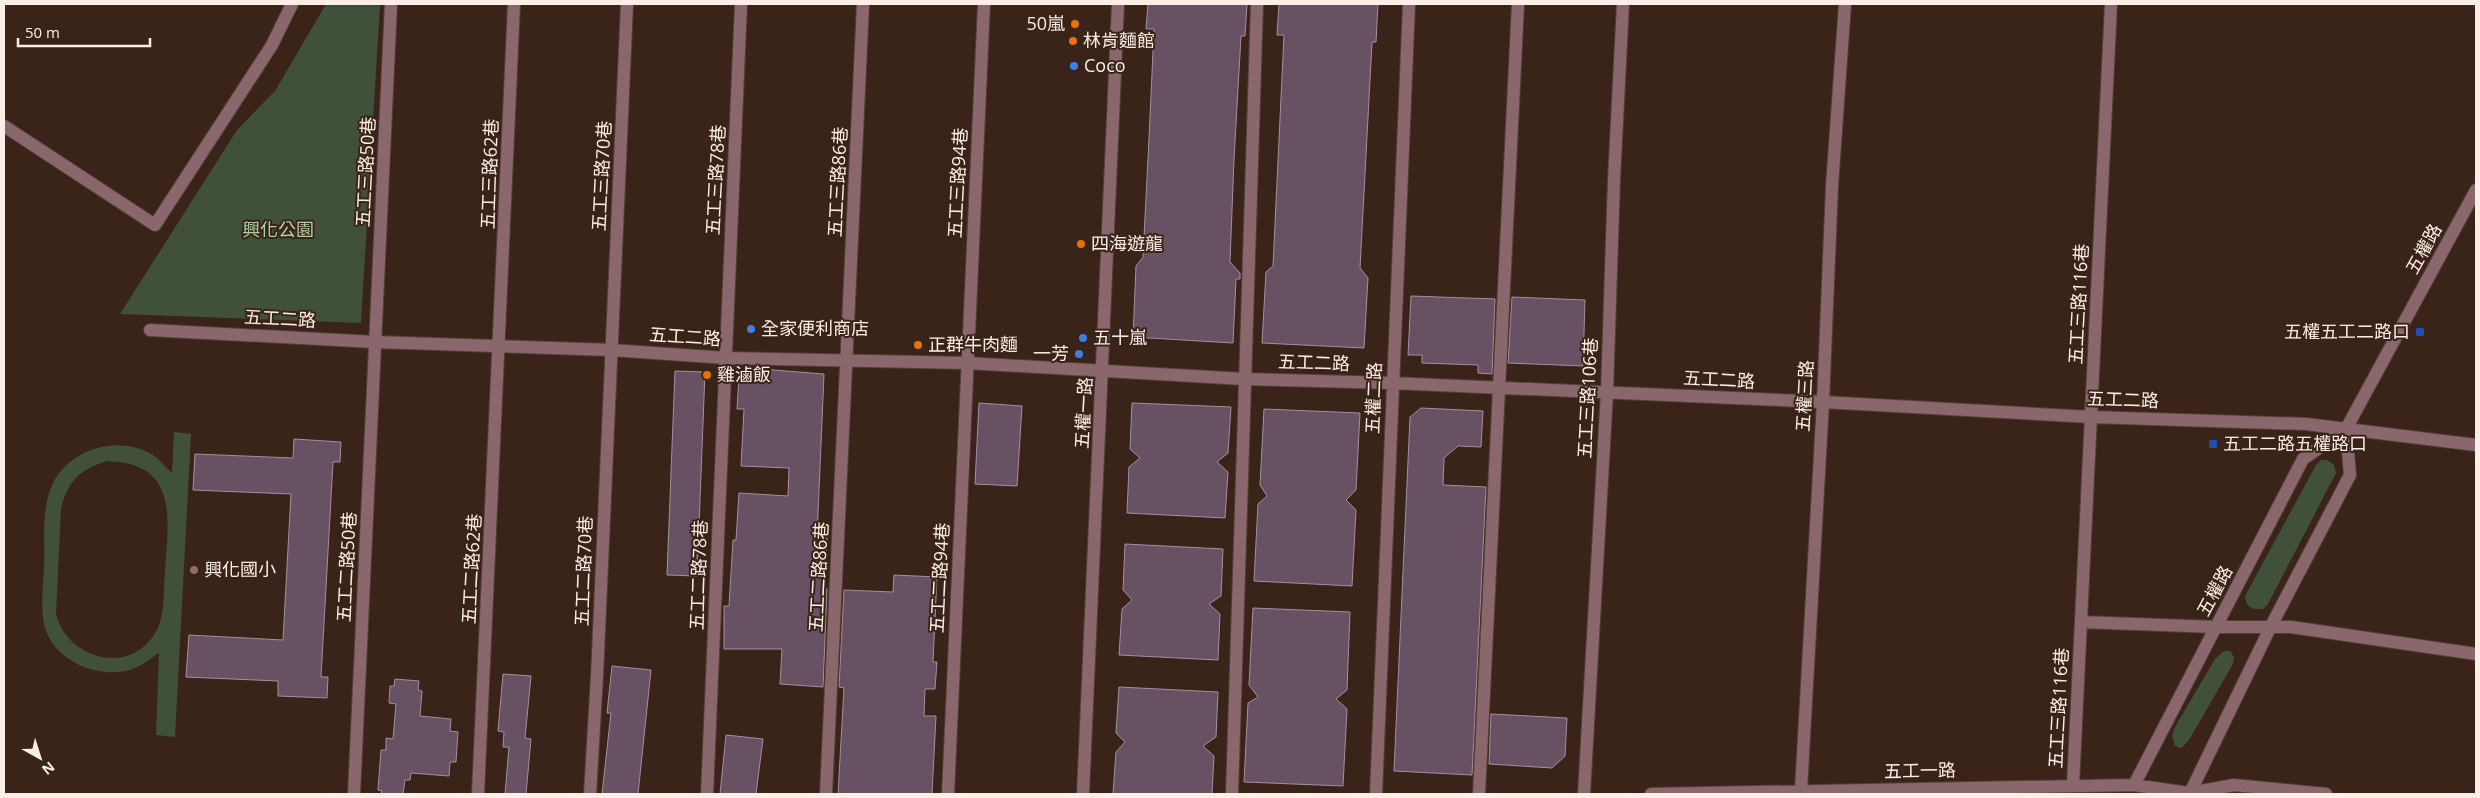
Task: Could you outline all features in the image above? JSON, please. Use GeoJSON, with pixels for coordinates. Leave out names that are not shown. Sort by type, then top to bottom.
{"type":"FeatureCollection","features":[{"type":"Feature","properties":{"kind":"street"},"geometry":{"type":"LineString","coordinates":[[4,126],[155,225],[272,46],[292,4]]}},
{"type":"Feature","properties":{"kind":"street","name":"五工三路50巷"},"geometry":{"type":"LineString","coordinates":[[376,342],[391,4]]}},
{"type":"Feature","properties":{"kind":"street","name":"五工三路62巷"},"geometry":{"type":"LineString","coordinates":[[500,346],[514,4]]}},
{"type":"Feature","properties":{"kind":"street","name":"五工三路70巷"},"geometry":{"type":"LineString","coordinates":[[611,350],[627,4]]}},
{"type":"Feature","properties":{"kind":"street","name":"五工三路78巷"},"geometry":{"type":"LineString","coordinates":[[726,358],[741,4]]}},
{"type":"Feature","properties":{"kind":"street","name":"五工三路86巷"},"geometry":{"type":"LineString","coordinates":[[848,361],[863,4]]}},
{"type":"Feature","properties":{"kind":"street","name":"五工三路94巷"},"geometry":{"type":"LineString","coordinates":[[967,364],[984,4]]}},
{"type":"Feature","properties":{"kind":"street","name":"五權一路"},"geometry":{"type":"LineString","coordinates":[[1083,794],[1118,4]]}},
{"type":"Feature","properties":{"kind":"street"},"geometry":{"type":"LineString","coordinates":[[1232,794],[1257,4]]}},
{"type":"Feature","properties":{"kind":"street","name":"五權二路"},"geometry":{"type":"LineString","coordinates":[[1376,794],[1409,4]]}},
{"type":"Feature","properties":{"kind":"street"},"geometry":{"type":"LineString","coordinates":[[1479,794],[1518,4]]}},
{"type":"Feature","properties":{"kind":"street","name":"五工三路106巷"},"geometry":{"type":"LineString","coordinates":[[1584,794],[1607,392],[1614,180],[1623,4]]}},
{"type":"Feature","properties":{"kind":"street","name":"五權三路"},"geometry":{"type":"LineString","coordinates":[[1801,790],[1823,402],[1832,186],[1844,4]]}},
{"type":"Feature","properties":{"kind":"street","name":"五工三路116巷"},"geometry":{"type":"LineString","coordinates":[[2073,786],[2111,4]]}},
{"type":"Feature","properties":{"kind":"street","name":"五權路"},"geometry":{"type":"LineString","coordinates":[[2134,785],[2303,459],[2346,429],[2476,190]]}},
{"type":"Feature","properties":{"kind":"street","name":"五工二路"},"geometry":{"type":"LineString","coordinates":[[150,330],[376,342],[611,350],[726,358],[967,364],[1244,379],[1392,383],[1823,402],[2091,417],[2306,424],[2476,446]]}},
{"type":"Feature","properties":{"kind":"street","name":"五工二路50巷"},"geometry":{"type":"LineString","coordinates":[[354,794],[376,342]]}},
{"type":"Feature","properties":{"kind":"street","name":"五工二路62巷"},"geometry":{"type":"LineString","coordinates":[[478,794],[500,346]]}},
{"type":"Feature","properties":{"kind":"street","name":"五工二路70巷"},"geometry":{"type":"LineString","coordinates":[[590,794],[598,666],[611,350]]}},
{"type":"Feature","properties":{"kind":"street","name":"五工二路78巷"},"geometry":{"type":"LineString","coordinates":[[707,794],[726,358]]}},
{"type":"Feature","properties":{"kind":"street","name":"五工二路86巷"},"geometry":{"type":"LineString","coordinates":[[826,794],[848,361]]}},
{"type":"Feature","properties":{"kind":"street","name":"五工二路94巷"},"geometry":{"type":"LineString","coordinates":[[948,794],[967,364]]}},
{"type":"Feature","properties":{"kind":"street"},"geometry":{"type":"LineString","coordinates":[[2192,794],[2270,626],[2350,475],[2346,429]]}},
{"type":"Feature","properties":{"kind":"street"},"geometry":{"type":"LineString","coordinates":[[2081,622],[2216,627],[2291,627],[2476,654]]}},
{"type":"Feature","properties":{"kind":"street","name":"五工一路"},"geometry":{"type":"LineString","coordinates":[[1651,794],[2134,785],[2192,794],[2234,785],[2326,794]]}},
{"type":"Feature","properties":{"kind":"green space","name":"興化公園"},"geometry":{"type":"Polygon","coordinates":[[[326,4],[380,4],[361,323],[120,314],[237,130],[275,91],[326,4]]]}},
{"type":"Feature","properties":{"kind":"green space"},"geometry":{"type":"Polygon","coordinates":[[[174,432],[191,434],[175,737],[156,735],[159,653],[133,669],[120,672],[94,670],[81,666],[59,651],[51,640],[43,621],[42,606],[46,505],[52,485],[60,472],[83,453],[113,445],[128,446],[142,450],[156,457],[172,473],[174,432]],[[107,461],[82,472],[72,483],[61,508],[56,615],[63,630],[73,642],[85,651],[99,656],[114,658],[129,655],[143,648],[154,635],[160,621],[164,596],[167,533],[165,498],[158,483],[147,472],[131,464],[107,461]]]}},
{"type":"Feature","properties":{"kind":"green space"},"geometry":{"type":"Polygon","coordinates":[[[2321,460],[2327,460],[2334,465],[2336,473],[2268,604],[2263,609],[2253,608],[2248,605],[2245,596],[2316,465],[2321,460]]]}},
{"type":"Feature","properties":{"kind":"green space"},"geometry":{"type":"Polygon","coordinates":[[[2224,651],[2230,651],[2234,657],[2233,664],[2189,740],[2181,748],[2175,746],[2172,735],[2175,727],[2215,659],[2224,651]]]}},
{"type":"Feature","properties":{"kind":"building"},"geometry":{"type":"Polygon","coordinates":[[[1148,4],[1247,4],[1245,36],[1241,36],[1234,159],[1230,262],[1240,273],[1240,279],[1236,279],[1233,343],[1133,337],[1136,266],[1143,257],[1154,29],[1146,29],[1148,4]]]}},
{"type":"Feature","properties":{"kind":"building"},"geometry":{"type":"Polygon","coordinates":[[[1279,4],[1378,4],[1376,42],[1372,42],[1360,268],[1368,278],[1364,348],[1262,343],[1266,272],[1273,266],[1284,35],[1277,35],[1279,4]]]}},
{"type":"Feature","properties":{"kind":"building"},"geometry":{"type":"Polygon","coordinates":[[[1411,296],[1495,299],[1492,374],[1478,373],[1478,365],[1422,363],[1422,355],[1408,355],[1411,296]]]}},
{"type":"Feature","properties":{"kind":"building"},"geometry":{"type":"Polygon","coordinates":[[[1512,297],[1585,300],[1583,366],[1508,363],[1512,297]]]}},
{"type":"Feature","properties":{"kind":"building"},"geometry":{"type":"Polygon","coordinates":[[[748,368],[824,374],[817,537],[827,538],[824,589],[827,589],[823,687],[780,684],[782,649],[724,649],[724,606],[729,606],[733,540],[736,540],[739,493],[788,496],[789,468],[741,466],[744,409],[737,409],[739,377],[748,368]]]}},
{"type":"Feature","properties":{"kind":"building"},"geometry":{"type":"Polygon","coordinates":[[[675,371],[705,372],[697,576],[667,575],[675,371]]]}},
{"type":"Feature","properties":{"kind":"building"},"geometry":{"type":"Polygon","coordinates":[[[979,403],[1022,406],[1017,486],[975,484],[979,403]]]}},
{"type":"Feature","properties":{"kind":"building"},"geometry":{"type":"Polygon","coordinates":[[[1132,403],[1231,407],[1228,453],[1217,462],[1228,472],[1225,518],[1127,513],[1129,467],[1140,458],[1130,449],[1132,403]]]}},
{"type":"Feature","properties":{"kind":"building"},"geometry":{"type":"Polygon","coordinates":[[[1421,408],[1483,411],[1481,447],[1458,446],[1444,458],[1443,485],[1486,487],[1472,775],[1394,771],[1410,417],[1421,408]]]}},
{"type":"Feature","properties":{"kind":"building"},"geometry":{"type":"Polygon","coordinates":[[[1264,409],[1360,413],[1356,490],[1346,500],[1356,510],[1352,586],[1254,581],[1258,504],[1267,496],[1260,485],[1264,409]]]}},
{"type":"Feature","properties":{"kind":"building"},"geometry":{"type":"Polygon","coordinates":[[[294,439],[341,442],[340,462],[333,462],[321,677],[328,677],[327,698],[278,696],[278,681],[186,677],[189,635],[283,640],[291,494],[193,490],[195,454],[293,458],[294,439]]]}},
{"type":"Feature","properties":{"kind":"building"},"geometry":{"type":"Polygon","coordinates":[[[1125,544],[1223,549],[1221,596],[1209,604],[1220,614],[1218,660],[1119,655],[1122,609],[1132,600],[1123,590],[1125,544]]]}},
{"type":"Feature","properties":{"kind":"building"},"geometry":{"type":"Polygon","coordinates":[[[894,575],[937,577],[933,662],[937,662],[935,689],[925,689],[924,716],[936,716],[932,794],[838,794],[844,688],[839,687],[844,590],[893,592],[894,575]]]}},
{"type":"Feature","properties":{"kind":"building"},"geometry":{"type":"Polygon","coordinates":[[[1253,608],[1350,612],[1347,690],[1336,699],[1347,709],[1343,786],[1244,782],[1248,703],[1258,697],[1249,685],[1253,608]]]}},
{"type":"Feature","properties":{"kind":"building"},"geometry":{"type":"Polygon","coordinates":[[[612,666],[651,670],[638,794],[602,794],[611,713],[607,713],[612,666]]]}},
{"type":"Feature","properties":{"kind":"building"},"geometry":{"type":"Polygon","coordinates":[[[503,674],[531,676],[525,738],[531,739],[526,794],[505,794],[509,747],[503,747],[504,732],[498,731],[503,674]]]}},
{"type":"Feature","properties":{"kind":"building"},"geometry":{"type":"Polygon","coordinates":[[[395,679],[419,681],[418,690],[422,691],[420,716],[451,719],[450,731],[458,732],[456,762],[450,762],[449,776],[411,773],[410,780],[405,780],[403,794],[381,794],[382,791],[378,790],[381,750],[386,750],[386,738],[393,739],[396,704],[389,703],[390,686],[394,686],[395,679]]]}},
{"type":"Feature","properties":{"kind":"building"},"geometry":{"type":"Polygon","coordinates":[[[1119,687],[1218,692],[1216,737],[1203,746],[1214,756],[1212,794],[1113,794],[1116,752],[1125,742],[1116,733],[1119,687]]]}},
{"type":"Feature","properties":{"kind":"building"},"geometry":{"type":"Polygon","coordinates":[[[1491,714],[1567,718],[1565,756],[1552,768],[1489,764],[1491,714]]]}},
{"type":"Feature","properties":{"kind":"building"},"geometry":{"type":"Polygon","coordinates":[[[726,735],[763,739],[756,794],[720,794],[726,735]]]}},
{"type":"Feature","properties":{"kind":"place","name":"50嵐"},"geometry":{"type":"Point","coordinates":[1075,24]}},
{"type":"Feature","properties":{"kind":"place","name":"林肯麵館"},"geometry":{"type":"Point","coordinates":[1073,41]}},
{"type":"Feature","properties":{"kind":"place","name":"Coco"},"geometry":{"type":"Point","coordinates":[1074,66]}},
{"type":"Feature","properties":{"kind":"place","name":"四海遊龍"},"geometry":{"type":"Point","coordinates":[1081,244]}},
{"type":"Feature","properties":{"kind":"place","name":"全家便利商店"},"geometry":{"type":"Point","coordinates":[751,329]}},
{"type":"Feature","properties":{"kind":"place","name":"五權五工二路口"},"geometry":{"type":"Point","coordinates":[2420,332]}},
{"type":"Feature","properties":{"kind":"place","name":"五十嵐"},"geometry":{"type":"Point","coordinates":[1083,338]}},
{"type":"Feature","properties":{"kind":"place","name":"正群牛肉麵"},"geometry":{"type":"Point","coordinates":[918,345]}},
{"type":"Feature","properties":{"kind":"place","name":"一芳"},"geometry":{"type":"Point","coordinates":[1079,354]}},
{"type":"Feature","properties":{"kind":"place","name":"雞滷飯"},"geometry":{"type":"Point","coordinates":[707,375]}},
{"type":"Feature","properties":{"kind":"place","name":"五工二路五權路口"},"geometry":{"type":"Point","coordinates":[2213,444]}},
{"type":"Feature","properties":{"kind":"place","name":"興化國小"},"geometry":{"type":"Point","coordinates":[194,570]}}]}
